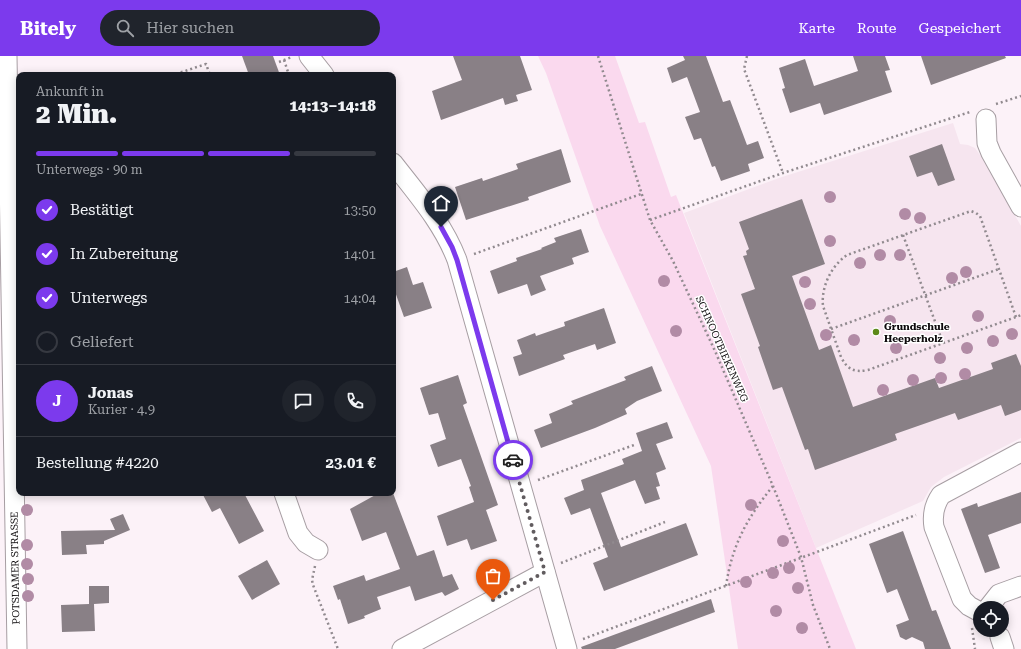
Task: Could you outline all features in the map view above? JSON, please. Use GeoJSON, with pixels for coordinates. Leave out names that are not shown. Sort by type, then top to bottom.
{"type":"FeatureCollection","features":[{"type":"Feature","properties":{"kind":"street","name":"POTSDAMER STRASSE"},"geometry":{"type":"LineString","coordinates":[[7,56],[16,423]]}},
{"type":"Feature","properties":{"kind":"street"},"geometry":{"type":"LineString","coordinates":[[309,56],[322,72]]}},
{"type":"Feature","properties":{"kind":"street"},"geometry":{"type":"LineString","coordinates":[[985,111],[987,143],[1021,207]]}},
{"type":"Feature","properties":{"kind":"street"},"geometry":{"type":"LineString","coordinates":[[396,167],[446,234],[457,260],[566,647]]}},
{"type":"Feature","properties":{"kind":"street"},"geometry":{"type":"LineString","coordinates":[[973,608],[962,599],[934,527],[934,507],[941,495],[1021,452]]}},
{"type":"Feature","properties":{"kind":"street","name":"POTSDAMER STRASSE"},"geometry":{"type":"LineString","coordinates":[[16,496],[17,649]]}},
{"type":"Feature","properties":{"kind":"street"},"geometry":{"type":"LineString","coordinates":[[285,496],[298,533],[306,544],[318,550]]}},
{"type":"Feature","properties":{"kind":"street"},"geometry":{"type":"LineString","coordinates":[[402,649],[545,572]]}},
{"type":"Feature","properties":{"kind":"street"},"geometry":{"type":"LineString","coordinates":[[994,601],[999,594],[1021,586]]}},
{"type":"Feature","properties":{"kind":"path"},"geometry":{"type":"LineString","coordinates":[[279,62],[295,56]]}},
{"type":"Feature","properties":{"kind":"path","name":"SCHNOOTBIEKENWEG"},"geometry":{"type":"LineString","coordinates":[[598,56],[650,220],[673,261],[715,351],[773,486],[801,557],[813,604],[830,649]]}},
{"type":"Feature","properties":{"kind":"path"},"geometry":{"type":"LineString","coordinates":[[747,56],[744,69],[783,173]]}},
{"type":"Feature","properties":{"kind":"path"},"geometry":{"type":"LineString","coordinates":[[284,60],[288,72]]}},
{"type":"Feature","properties":{"kind":"path"},"geometry":{"type":"LineString","coordinates":[[182,72],[206,64],[209,72]]}},
{"type":"Feature","properties":{"kind":"path"},"geometry":{"type":"LineString","coordinates":[[650,220],[783,173],[985,111],[1021,96]]}},
{"type":"Feature","properties":{"kind":"path"},"geometry":{"type":"LineString","coordinates":[[457,260],[641,194]]}},
{"type":"Feature","properties":{"kind":"path"},"geometry":{"type":"LineString","coordinates":[[1016,317],[980,216],[971,211],[847,255],[840,259],[827,281],[822,298],[823,306],[844,364],[850,370],[859,372],[868,370],[1016,317],[1021,315]]}},
{"type":"Feature","properties":{"kind":"path"},"geometry":{"type":"LineString","coordinates":[[904,235],[943,343]]}},
{"type":"Feature","properties":{"kind":"path"},"geometry":{"type":"LineString","coordinates":[[831,329],[999,269]]}},
{"type":"Feature","properties":{"kind":"path"},"geometry":{"type":"LineString","coordinates":[[520,486],[634,445]]}},
{"type":"Feature","properties":{"kind":"path"},"geometry":{"type":"LineString","coordinates":[[726,586],[731,561],[744,527],[756,507],[773,486]]}},
{"type":"Feature","properties":{"kind":"path"},"geometry":{"type":"LineString","coordinates":[[566,647],[916,514],[933,514]]}},
{"type":"Feature","properties":{"kind":"path"},"geometry":{"type":"LineString","coordinates":[[545,572],[561,563],[665,522]]}},
{"type":"Feature","properties":{"kind":"path"},"geometry":{"type":"LineString","coordinates":[[318,550],[312,580],[313,586],[338,649]]}},
{"type":"Feature","properties":{"kind":"shaded area"},"geometry":{"type":"Polygon","coordinates":[[[538,56],[615,56],[639,123],[645,122],[671,197],[676,195],[856,649],[738,649],[711,466],[600,226],[546,73],[538,56]]]}},
{"type":"Feature","properties":{"kind":"shaded area","name":"Grundschule Heeperholz"},"geometry":{"type":"Polygon","coordinates":[[[953,123],[960,144],[975,148],[1021,226],[1021,438],[944,477],[931,487],[923,501],[816,548],[684,213],[782,177],[953,123]]]}},
{"type":"Feature","properties":{"kind":"building"},"geometry":{"type":"Polygon","coordinates":[[[242,56],[273,56],[279,72],[248,72],[242,56]]]}},
{"type":"Feature","properties":{"kind":"building"},"geometry":{"type":"Polygon","coordinates":[[[453,56],[520,56],[532,90],[516,95],[518,101],[505,105],[503,98],[441,120],[432,91],[462,80],[453,56]]]}},
{"type":"Feature","properties":{"kind":"building"},"geometry":{"type":"Polygon","coordinates":[[[683,56],[706,56],[723,102],[730,100],[747,145],[758,141],[764,158],[748,164],[750,171],[721,181],[715,166],[712,167],[701,138],[694,140],[685,117],[700,112],[687,77],[672,83],[667,68],[685,60],[683,56]]]}},
{"type":"Feature","properties":{"kind":"building"},"geometry":{"type":"Polygon","coordinates":[[[853,56],[885,56],[890,70],[885,71],[892,92],[824,115],[820,103],[790,113],[782,89],[785,88],[779,68],[805,59],[814,86],[858,71],[853,56]]]}},
{"type":"Feature","properties":{"kind":"building"},"geometry":{"type":"Polygon","coordinates":[[[921,56],[1005,56],[1006,58],[931,85],[921,56]]]}},
{"type":"Feature","properties":{"kind":"building"},"geometry":{"type":"Polygon","coordinates":[[[942,144],[955,180],[938,186],[932,172],[917,177],[909,156],[942,144]]]}},
{"type":"Feature","properties":{"kind":"building"},"geometry":{"type":"Polygon","coordinates":[[[561,149],[571,182],[528,197],[529,200],[466,220],[455,187],[482,178],[483,181],[518,169],[516,164],[561,149]]]}},
{"type":"Feature","properties":{"kind":"building"},"geometry":{"type":"Polygon","coordinates":[[[802,199],[825,264],[792,276],[819,350],[831,345],[853,407],[935,378],[939,388],[993,369],[991,363],[1016,354],[1021,366],[1021,410],[1005,416],[1001,405],[958,420],[955,413],[895,434],[897,440],[815,470],[808,449],[805,450],[782,387],[773,390],[758,347],[760,346],[741,294],[755,289],[743,256],[747,255],[746,251],[749,249],[739,222],[802,199]]]}},
{"type":"Feature","properties":{"kind":"building"},"geometry":{"type":"Polygon","coordinates":[[[581,229],[589,252],[572,258],[574,264],[540,276],[546,290],[531,296],[527,284],[498,294],[490,271],[517,261],[516,258],[542,249],[541,248],[556,242],[554,238],[581,229]]]}},
{"type":"Feature","properties":{"kind":"building"},"geometry":{"type":"Polygon","coordinates":[[[407,267],[413,285],[423,282],[432,308],[404,317],[396,294],[396,271],[407,267]]]}},
{"type":"Feature","properties":{"kind":"building"},"geometry":{"type":"Polygon","coordinates":[[[604,308],[616,343],[597,350],[595,344],[563,355],[565,359],[519,376],[513,357],[522,354],[517,340],[535,333],[536,336],[565,326],[564,322],[604,308]]]}},
{"type":"Feature","properties":{"kind":"building"},"geometry":{"type":"Polygon","coordinates":[[[652,366],[662,391],[637,401],[625,409],[627,414],[595,428],[541,448],[534,430],[552,423],[549,414],[573,404],[571,401],[626,380],[624,377],[652,366]]]}},
{"type":"Feature","properties":{"kind":"building"},"geometry":{"type":"Polygon","coordinates":[[[458,375],[467,403],[463,405],[498,505],[486,510],[497,541],[471,550],[467,539],[447,546],[437,516],[474,502],[469,487],[471,486],[461,459],[438,467],[430,445],[446,439],[438,413],[429,415],[420,388],[458,375]]]}},
{"type":"Feature","properties":{"kind":"building"},"geometry":{"type":"Polygon","coordinates":[[[667,422],[673,438],[656,444],[666,469],[656,473],[660,486],[656,487],[660,499],[645,504],[635,480],[601,493],[621,547],[686,523],[698,555],[604,591],[593,563],[608,557],[590,508],[571,515],[564,498],[584,490],[581,480],[624,464],[622,459],[642,451],[636,433],[667,422]]]}},
{"type":"Feature","properties":{"kind":"building"},"geometry":{"type":"Polygon","coordinates":[[[1021,492],[1021,523],[988,535],[1000,568],[985,573],[961,509],[977,503],[978,507],[1021,492]]]}},
{"type":"Feature","properties":{"kind":"building"},"geometry":{"type":"Polygon","coordinates":[[[204,496],[246,496],[264,531],[239,544],[220,508],[212,512],[204,496]]]}},
{"type":"Feature","properties":{"kind":"building"},"geometry":{"type":"Polygon","coordinates":[[[374,496],[394,496],[417,556],[434,550],[443,577],[452,574],[459,589],[445,596],[442,592],[415,601],[410,586],[377,597],[381,609],[364,616],[365,618],[348,624],[340,599],[338,600],[333,586],[364,575],[366,581],[400,569],[386,532],[362,541],[350,509],[374,496]]]}},
{"type":"Feature","properties":{"kind":"building"},"geometry":{"type":"Polygon","coordinates":[[[123,514],[130,530],[104,541],[104,544],[86,545],[87,554],[62,555],[61,531],[115,530],[110,519],[123,514]]]}},
{"type":"Feature","properties":{"kind":"building"},"geometry":{"type":"Polygon","coordinates":[[[903,531],[932,611],[936,610],[951,649],[925,649],[923,642],[912,637],[906,640],[900,637],[896,625],[909,620],[897,589],[887,593],[869,544],[903,531]]]}},
{"type":"Feature","properties":{"kind":"building"},"geometry":{"type":"Polygon","coordinates":[[[267,560],[280,584],[252,600],[238,576],[267,560]]]}},
{"type":"Feature","properties":{"kind":"building"},"geometry":{"type":"Polygon","coordinates":[[[89,586],[109,586],[109,603],[94,604],[95,631],[62,632],[61,605],[89,604],[89,586]]]}},
{"type":"Feature","properties":{"kind":"building"},"geometry":{"type":"Polygon","coordinates":[[[711,599],[715,612],[615,649],[582,649],[581,647],[711,599]]]}},
{"type":"Feature","properties":{"kind":"way so far"},"geometry":{"type":"LineString","coordinates":[[493,600],[545,572],[513,460]]}},
{"type":"Feature","properties":{"kind":"place","name":"Grundschule Heeperholz"},"geometry":{"type":"Point","coordinates":[876,332]}},
{"type":"Feature","properties":{"kind":"route"},"geometry":{"type":"LineString","coordinates":[[441,227],[446,234],[457,260],[513,460]]}}]}
